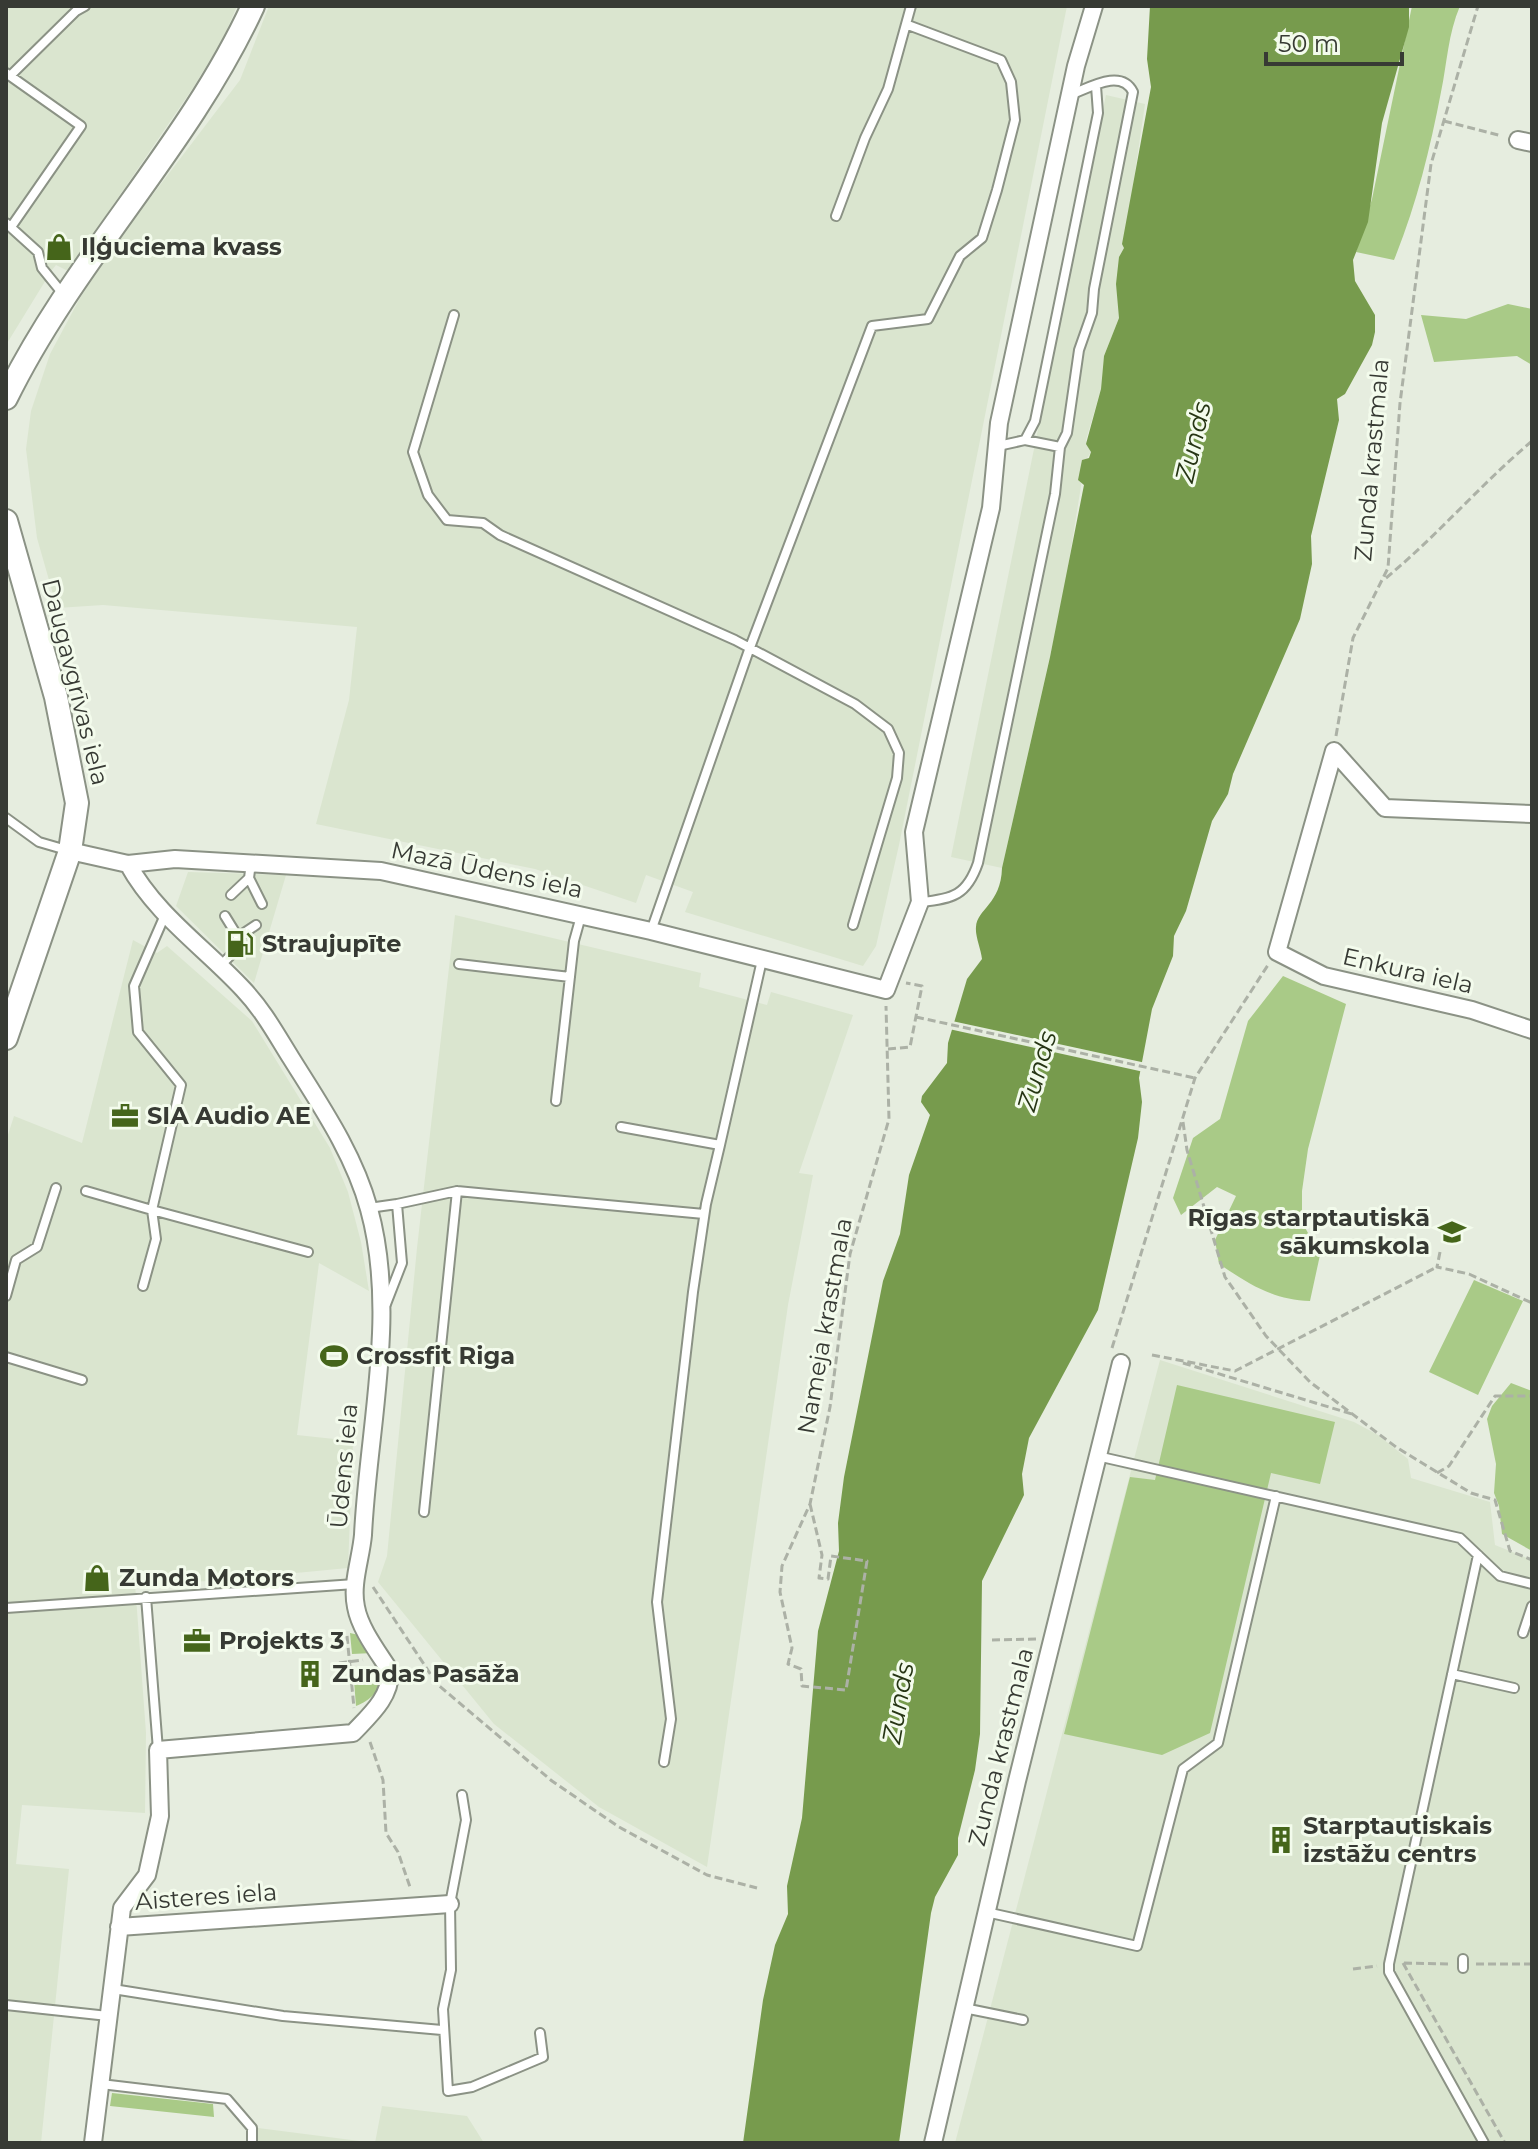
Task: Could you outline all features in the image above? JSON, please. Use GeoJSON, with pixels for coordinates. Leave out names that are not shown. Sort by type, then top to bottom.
{"type":"FeatureCollection","features":[{"type":"Feature","properties":{"kind":"main road"},"geometry":{"type":"LineString","coordinates":[[6,398],[63,295],[203,96],[229,55],[253,6]]}},
{"type":"Feature","properties":{"kind":"main road","name":"Daugavgrīvas iela"},"geometry":{"type":"LineString","coordinates":[[6,521],[10,551],[56,697],[77,792],[70,851],[6,1038]]}},
{"type":"Feature","properties":{"kind":"street"},"geometry":{"type":"LineString","coordinates":[[886,990],[920,902],[914,832],[991,508],[997,446],[1070,95],[1094,6]]}},
{"type":"Feature","properties":{"kind":"street"},"geometry":{"type":"LineString","coordinates":[[1334,751],[1385,808],[1532,814]]}},
{"type":"Feature","properties":{"kind":"street"},"geometry":{"type":"LineString","coordinates":[[1277,952],[1334,751]]}},
{"type":"Feature","properties":{"kind":"street","name":"Mazā Ūdens iela"},"geometry":{"type":"LineString","coordinates":[[70,851],[128,864],[175,859],[250,870],[381,871],[651,931],[886,990]]}},
{"type":"Feature","properties":{"kind":"street","name":"Ūdens iela"},"geometry":{"type":"LineString","coordinates":[[128,864],[141,887],[263,1011],[341,1140],[369,1208],[381,1273],[383,1312],[366,1466],[361,1557],[355,1584]]}},
{"type":"Feature","properties":{"kind":"street","name":"Enkura iela"},"geometry":{"type":"LineString","coordinates":[[1277,952],[1324,976],[1447,1004],[1532,1030]]}},
{"type":"Feature","properties":{"kind":"street","name":"Zunda krastmala"},"geometry":{"type":"LineString","coordinates":[[933,2143],[1096,1455],[1121,1363]]}},
{"type":"Feature","properties":{"kind":"street"},"geometry":{"type":"LineString","coordinates":[[119,1927],[122,1908],[147,1875],[160,1816],[158,1750],[353,1733],[371,1714],[390,1682],[390,1671],[360,1619],[355,1584]]}},
{"type":"Feature","properties":{"kind":"street","name":"Aisteres iela"},"geometry":{"type":"LineString","coordinates":[[93,2143],[119,1927],[450,1904]]}},
{"type":"Feature","properties":{"kind":"lane"},"geometry":{"type":"LineString","coordinates":[[63,295],[42,268],[38,252],[8,225],[81,126],[8,74],[85,6]]}},
{"type":"Feature","properties":{"kind":"lane"},"geometry":{"type":"LineString","coordinates":[[836,216],[865,138],[888,89],[911,6]]}},
{"type":"Feature","properties":{"kind":"lane"},"geometry":{"type":"LineString","coordinates":[[651,931],[749,650],[872,326],[928,319],[960,256],[982,238],[1015,120],[1011,82],[1001,60],[908,25]]}},
{"type":"Feature","properties":{"kind":"lane"},"geometry":{"type":"LineString","coordinates":[[920,902],[949,900],[964,889],[978,863],[1055,494],[1060,447],[1067,433],[1079,350],[1092,313],[1094,289],[1133,101],[1131,87],[1124,81],[1114,79],[1070,95]]}},
{"type":"Feature","properties":{"kind":"lane"},"geometry":{"type":"LineString","coordinates":[[1025,440],[1035,421],[1098,113],[1096,86]]}},
{"type":"Feature","properties":{"kind":"lane"},"geometry":{"type":"LineString","coordinates":[[454,315],[413,452],[428,495],[447,520],[483,523],[500,535],[735,640],[855,704],[888,729],[899,753],[897,778],[853,925]]}},
{"type":"Feature","properties":{"kind":"lane"},"geometry":{"type":"LineString","coordinates":[[997,446],[1025,440],[1060,447]]}},
{"type":"Feature","properties":{"kind":"lane"},"geometry":{"type":"LineString","coordinates":[[6,818],[39,842],[70,851]]}},
{"type":"Feature","properties":{"kind":"lane"},"geometry":{"type":"LineString","coordinates":[[231,895],[250,870]]}},
{"type":"Feature","properties":{"kind":"lane"},"geometry":{"type":"LineString","coordinates":[[250,870],[262,904]]}},
{"type":"Feature","properties":{"kind":"lane"},"geometry":{"type":"LineString","coordinates":[[143,1286],[156,1239],[152,1210],[181,1085],[138,1032],[134,986],[166,914]]}},
{"type":"Feature","properties":{"kind":"lane"},"geometry":{"type":"LineString","coordinates":[[556,1101],[570,977],[581,915]]}},
{"type":"Feature","properties":{"kind":"lane"},"geometry":{"type":"LineString","coordinates":[[225,916],[238,937]]}},
{"type":"Feature","properties":{"kind":"lane"},"geometry":{"type":"LineString","coordinates":[[220,967],[231,955],[238,937],[256,925]]}},
{"type":"Feature","properties":{"kind":"lane"},"geometry":{"type":"LineString","coordinates":[[664,1762],[671,1719],[657,1602],[667,1492],[704,1214],[762,960]]}},
{"type":"Feature","properties":{"kind":"lane"},"geometry":{"type":"LineString","coordinates":[[459,964],[570,977]]}},
{"type":"Feature","properties":{"kind":"lane"},"geometry":{"type":"LineString","coordinates":[[621,1127],[720,1145]]}},
{"type":"Feature","properties":{"kind":"lane"},"geometry":{"type":"LineString","coordinates":[[6,1296],[16,1260],[37,1247],[56,1188]]}},
{"type":"Feature","properties":{"kind":"lane"},"geometry":{"type":"LineString","coordinates":[[86,1191],[308,1252]]}},
{"type":"Feature","properties":{"kind":"lane"},"geometry":{"type":"LineString","coordinates":[[369,1208],[457,1191],[704,1214]]}},
{"type":"Feature","properties":{"kind":"lane"},"geometry":{"type":"LineString","coordinates":[[424,1512],[457,1191]]}},
{"type":"Feature","properties":{"kind":"lane"},"geometry":{"type":"LineString","coordinates":[[383,1312],[402,1263],[397,1204]]}},
{"type":"Feature","properties":{"kind":"lane"},"geometry":{"type":"LineString","coordinates":[[6,1357],[82,1380]]}},
{"type":"Feature","properties":{"kind":"lane"},"geometry":{"type":"LineString","coordinates":[[1096,1455],[1460,1538],[1500,1576],[1532,1584]]}},
{"type":"Feature","properties":{"kind":"lane"},"geometry":{"type":"LineString","coordinates":[[986,1912],[1137,1946],[1183,1769],[1218,1743],[1276,1496]]}},
{"type":"Feature","properties":{"kind":"lane"},"geometry":{"type":"LineString","coordinates":[[1478,1555],[1389,1972],[1484,2143]]}},
{"type":"Feature","properties":{"kind":"lane"},"geometry":{"type":"LineString","coordinates":[[6,1608],[355,1584]]}},
{"type":"Feature","properties":{"kind":"lane"},"geometry":{"type":"LineString","coordinates":[[146,1597],[158,1750]]}},
{"type":"Feature","properties":{"kind":"lane"},"geometry":{"type":"LineString","coordinates":[[1523,1633],[1532,1606]]}},
{"type":"Feature","properties":{"kind":"lane"},"geometry":{"type":"LineString","coordinates":[[1452,1674],[1514,1688]]}},
{"type":"Feature","properties":{"kind":"lane"},"geometry":{"type":"LineString","coordinates":[[462,1795],[466,1820],[450,1904],[451,1970],[442,2030],[448,2091],[472,2087],[543,2057],[540,2033]]}},
{"type":"Feature","properties":{"kind":"lane"},"geometry":{"type":"LineString","coordinates":[[112,1989],[283,2016],[442,2030]]}},
{"type":"Feature","properties":{"kind":"lane"},"geometry":{"type":"LineString","coordinates":[[6,2005],[108,2016]]}},
{"type":"Feature","properties":{"kind":"lane"},"geometry":{"type":"LineString","coordinates":[[964,2008],[1023,2020]]}},
{"type":"Feature","properties":{"kind":"lane"},"geometry":{"type":"LineString","coordinates":[[101,2084],[227,2099],[252,2128],[252,2143]]}},
{"type":"Feature","properties":{"kind":"path","name":"Zunda krastmala"},"geometry":{"type":"LineString","coordinates":[[1334,751],[1344,676],[1353,638],[1388,568],[1413,285],[1431,164],[1478,6]]}},
{"type":"Feature","properties":{"kind":"path"},"geometry":{"type":"LineString","coordinates":[[1444,121],[1525,141]]}},
{"type":"Feature","properties":{"kind":"path"},"geometry":{"type":"LineString","coordinates":[[1383,580],[1431,540],[1497,471],[1532,441]]}},
{"type":"Feature","properties":{"kind":"path"},"geometry":{"type":"LineString","coordinates":[[917,1017],[1195,1078],[1277,952]]}},
{"type":"Feature","properties":{"kind":"path"},"geometry":{"type":"LineString","coordinates":[[888,1049],[910,1047],[922,986]]}},
{"type":"Feature","properties":{"kind":"path","name":"Nameja krastmala"},"geometry":{"type":"LineString","coordinates":[[810,1504],[822,1555],[819,1578],[828,1579],[831,1556],[867,1561],[846,1690],[802,1686],[801,1669],[788,1664],[792,1648],[780,1592],[782,1566],[810,1504],[830,1407],[850,1254],[889,1119],[886,990]]}},
{"type":"Feature","properties":{"kind":"path"},"geometry":{"type":"LineString","coordinates":[[1183,1118],[1187,1150],[1225,1277],[1278,1349],[1310,1382],[1437,1473],[1471,1493],[1495,1500],[1510,1551],[1532,1560]]}},
{"type":"Feature","properties":{"kind":"path"},"geometry":{"type":"LineString","coordinates":[[1437,1267],[1440,1252]]}},
{"type":"Feature","properties":{"kind":"path"},"geometry":{"type":"LineString","coordinates":[[1164,1358],[1235,1371],[1437,1267],[1469,1274],[1532,1303]]}},
{"type":"Feature","properties":{"kind":"path"},"geometry":{"type":"LineString","coordinates":[[1152,1355],[1356,1415]]}},
{"type":"Feature","properties":{"kind":"path"},"geometry":{"type":"LineString","coordinates":[[1437,1473],[1449,1466],[1478,1417],[1495,1396],[1532,1396]]}},
{"type":"Feature","properties":{"kind":"path"},"geometry":{"type":"LineString","coordinates":[[355,1584],[371,1584],[437,1684],[552,1781],[619,1827],[707,1875],[757,1888]]}},
{"type":"Feature","properties":{"kind":"path"},"geometry":{"type":"LineString","coordinates":[[347,1631],[353,1733],[371,1742],[383,1780],[386,1833],[398,1852],[418,1905]]}},
{"type":"Feature","properties":{"kind":"path"},"geometry":{"type":"LineString","coordinates":[[992,1640],[1037,1639]]}},
{"type":"Feature","properties":{"kind":"path"},"geometry":{"type":"LineString","coordinates":[[339,1663],[347,1662]]}},
{"type":"Feature","properties":{"kind":"path"},"geometry":{"type":"LineString","coordinates":[[1403,1963],[1505,2143]]}},
{"type":"Feature","properties":{"kind":"path"},"geometry":{"type":"LineString","coordinates":[[1353,1969],[1403,1963],[1532,1964]]}},
{"type":"Feature","properties":{"kind":"shaded area"},"geometry":{"type":"Polygon","coordinates":[[[6,6],[237,6],[223,39],[193,88],[68,271],[56,265],[52,270],[6,345],[6,6]]]}},
{"type":"Feature","properties":{"kind":"shaded area"},"geometry":{"type":"Polygon","coordinates":[[[269,6],[1067,6],[899,845],[876,946],[863,966],[685,912],[693,892],[646,875],[636,903],[535,869],[316,824],[349,700],[357,627],[103,605],[57,608],[37,538],[26,449],[31,411],[50,354],[80,298],[116,243],[240,80],[269,6]]]}},
{"type":"Feature","properties":{"kind":"shaded area"},"geometry":{"type":"Polygon","coordinates":[[[1412,6],[1460,6],[1450,38],[1422,178],[1394,260],[1356,252],[1372,199],[1412,6]]]}},
{"type":"Feature","properties":{"kind":"shaded area"},"geometry":{"type":"Polygon","coordinates":[[[1106,95],[1145,104],[1124,248],[1119,257],[1119,318],[1104,356],[1101,389],[1086,440],[1091,452],[1085,461],[1063,599],[1002,868],[951,857],[1106,95]]]}},
{"type":"Feature","properties":{"kind":"shaded area"},"geometry":{"type":"Polygon","coordinates":[[[1508,304],[1532,309],[1532,365],[1517,356],[1434,362],[1421,315],[1466,319],[1508,304]]]}},
{"type":"Feature","properties":{"kind":"shaded area","name":"Straujupīte"},"geometry":{"type":"Polygon","coordinates":[[[188,872],[286,875],[254,983],[176,906],[188,872]]]}},
{"type":"Feature","properties":{"kind":"shaded area"},"geometry":{"type":"Polygon","coordinates":[[[455,915],[701,973],[699,987],[767,1005],[771,992],[853,1015],[799,1173],[813,1175],[788,1305],[707,1867],[599,1807],[494,1724],[378,1582],[387,1556],[417,1248],[455,915]]]}},
{"type":"Feature","properties":{"kind":"shaded area"},"geometry":{"type":"Polygon","coordinates":[[[133,940],[157,953],[167,946],[252,1021],[330,1148],[348,1192],[369,1291],[319,1263],[297,1435],[353,1441],[348,1568],[213,1581],[135,1583],[146,1733],[145,1813],[22,1805],[16,1864],[69,1869],[41,2143],[6,2143],[6,1141],[14,1116],[82,1143],[133,940]]]}},
{"type":"Feature","properties":{"kind":"shaded area"},"geometry":{"type":"Polygon","coordinates":[[[1283,976],[1346,1004],[1308,1149],[1302,1191],[1302,1222],[1320,1255],[1310,1301],[1273,1294],[1219,1264],[1215,1240],[1236,1196],[1217,1187],[1181,1215],[1173,1198],[1193,1138],[1220,1119],[1248,1021],[1283,976]]]}},
{"type":"Feature","properties":{"kind":"shaded area"},"geometry":{"type":"Polygon","coordinates":[[[1474,1280],[1523,1301],[1478,1395],[1429,1372],[1474,1280]]]}},
{"type":"Feature","properties":{"kind":"shaded area","name":"Starptautiskais izstāžu centrs"},"geometry":{"type":"Polygon","coordinates":[[[1160,1360],[1354,1422],[1378,1435],[1408,1459],[1411,1478],[1490,1502],[1495,1545],[1532,1560],[1532,2143],[955,2143],[1160,1360]]]}},
{"type":"Feature","properties":{"kind":"shaded area"},"geometry":{"type":"Polygon","coordinates":[[[1511,1383],[1532,1391],[1532,1551],[1502,1534],[1499,1506],[1494,1493],[1496,1464],[1487,1419],[1492,1406],[1511,1383]]]}},
{"type":"Feature","properties":{"kind":"shaded area"},"geometry":{"type":"Polygon","coordinates":[[[1177,1385],[1335,1422],[1320,1484],[1271,1473],[1210,1733],[1162,1755],[1064,1734],[1130,1477],[1155,1480],[1177,1385]]]}},
{"type":"Feature","properties":{"kind":"shaded area"},"geometry":{"type":"Polygon","coordinates":[[[350,1633],[363,1636],[373,1653],[352,1654],[350,1633]]]}},
{"type":"Feature","properties":{"kind":"shaded area"},"geometry":{"type":"Polygon","coordinates":[[[380,1666],[382,1679],[377,1690],[368,1700],[356,1706],[353,1668],[380,1666]]]}},
{"type":"Feature","properties":{"kind":"shaded area"},"geometry":{"type":"Polygon","coordinates":[[[112,2093],[213,2104],[214,2117],[110,2106],[112,2093]]]}},
{"type":"Feature","properties":{"kind":"shaded area"},"geometry":{"type":"Polygon","coordinates":[[[382,2106],[467,2116],[484,2143],[375,2143],[382,2106]]]}},
{"type":"Feature","properties":{"kind":"shaded area"},"geometry":{"type":"Polygon","coordinates":[[[258,2128],[375,2143],[257,2143],[258,2128]]]}},
{"type":"Feature","properties":{"kind":"water","name":"Zunds"},"geometry":{"type":"Polygon","coordinates":[[[1150,6],[1409,6],[1409,27],[1382,123],[1368,222],[1353,260],[1355,281],[1375,315],[1375,332],[1372,345],[1345,394],[1337,399],[1339,420],[1311,536],[1312,564],[1300,619],[1233,774],[1228,794],[1212,821],[1186,911],[1174,936],[1173,956],[1152,1009],[1139,1078],[1142,1102],[1138,1138],[1098,1310],[1029,1438],[1022,1474],[1024,1495],[982,1581],[980,1734],[975,1770],[958,1838],[958,1855],[935,1897],[931,1913],[899,2143],[743,2143],[763,2000],[775,1945],[788,1914],[787,1886],[802,1818],[818,1631],[839,1551],[838,1523],[844,1477],[883,1281],[900,1234],[909,1175],[930,1115],[921,1102],[922,1096],[947,1063],[948,1043],[967,979],[982,959],[976,934],[977,921],[994,898],[1001,880],[1084,485],[1078,480],[1082,460],[1089,458],[1091,452],[1086,444],[1101,389],[1104,356],[1119,318],[1116,284],[1119,257],[1124,248],[1122,244],[1151,87],[1147,59],[1150,6]]]}},
{"type":"Feature","properties":{"kind":"pier"},"geometry":{"type":"Polygon","coordinates":[[[952,1021],[1146,1063],[1144,1072],[949,1029],[952,1021]]]}},
{"type":"Feature","properties":{"kind":"place","name":"Iļģuciema kvass"},"geometry":{"type":"Point","coordinates":[59,247]}},
{"type":"Feature","properties":{"kind":"place","name":"Straujupīte"},"geometry":{"type":"Point","coordinates":[240,944]}},
{"type":"Feature","properties":{"kind":"place","name":"SIA Audio AE"},"geometry":{"type":"Point","coordinates":[125,1116]}},
{"type":"Feature","properties":{"kind":"place","name":"Rīgas starptautiskā sākumskola"},"geometry":{"type":"Point","coordinates":[1452,1232]}},
{"type":"Feature","properties":{"kind":"place","name":"Crossfit Riga"},"geometry":{"type":"Point","coordinates":[334,1356]}},
{"type":"Feature","properties":{"kind":"place","name":"Zunda Motors"},"geometry":{"type":"Point","coordinates":[97,1578]}},
{"type":"Feature","properties":{"kind":"place","name":"Projekts 3"},"geometry":{"type":"Point","coordinates":[197,1641]}},
{"type":"Feature","properties":{"kind":"place","name":"Zundas Pasāža"},"geometry":{"type":"Point","coordinates":[310,1674]}},
{"type":"Feature","properties":{"kind":"place","name":"Starptautiskais izstāžu centrs"},"geometry":{"type":"Point","coordinates":[1281,1840]}}]}
